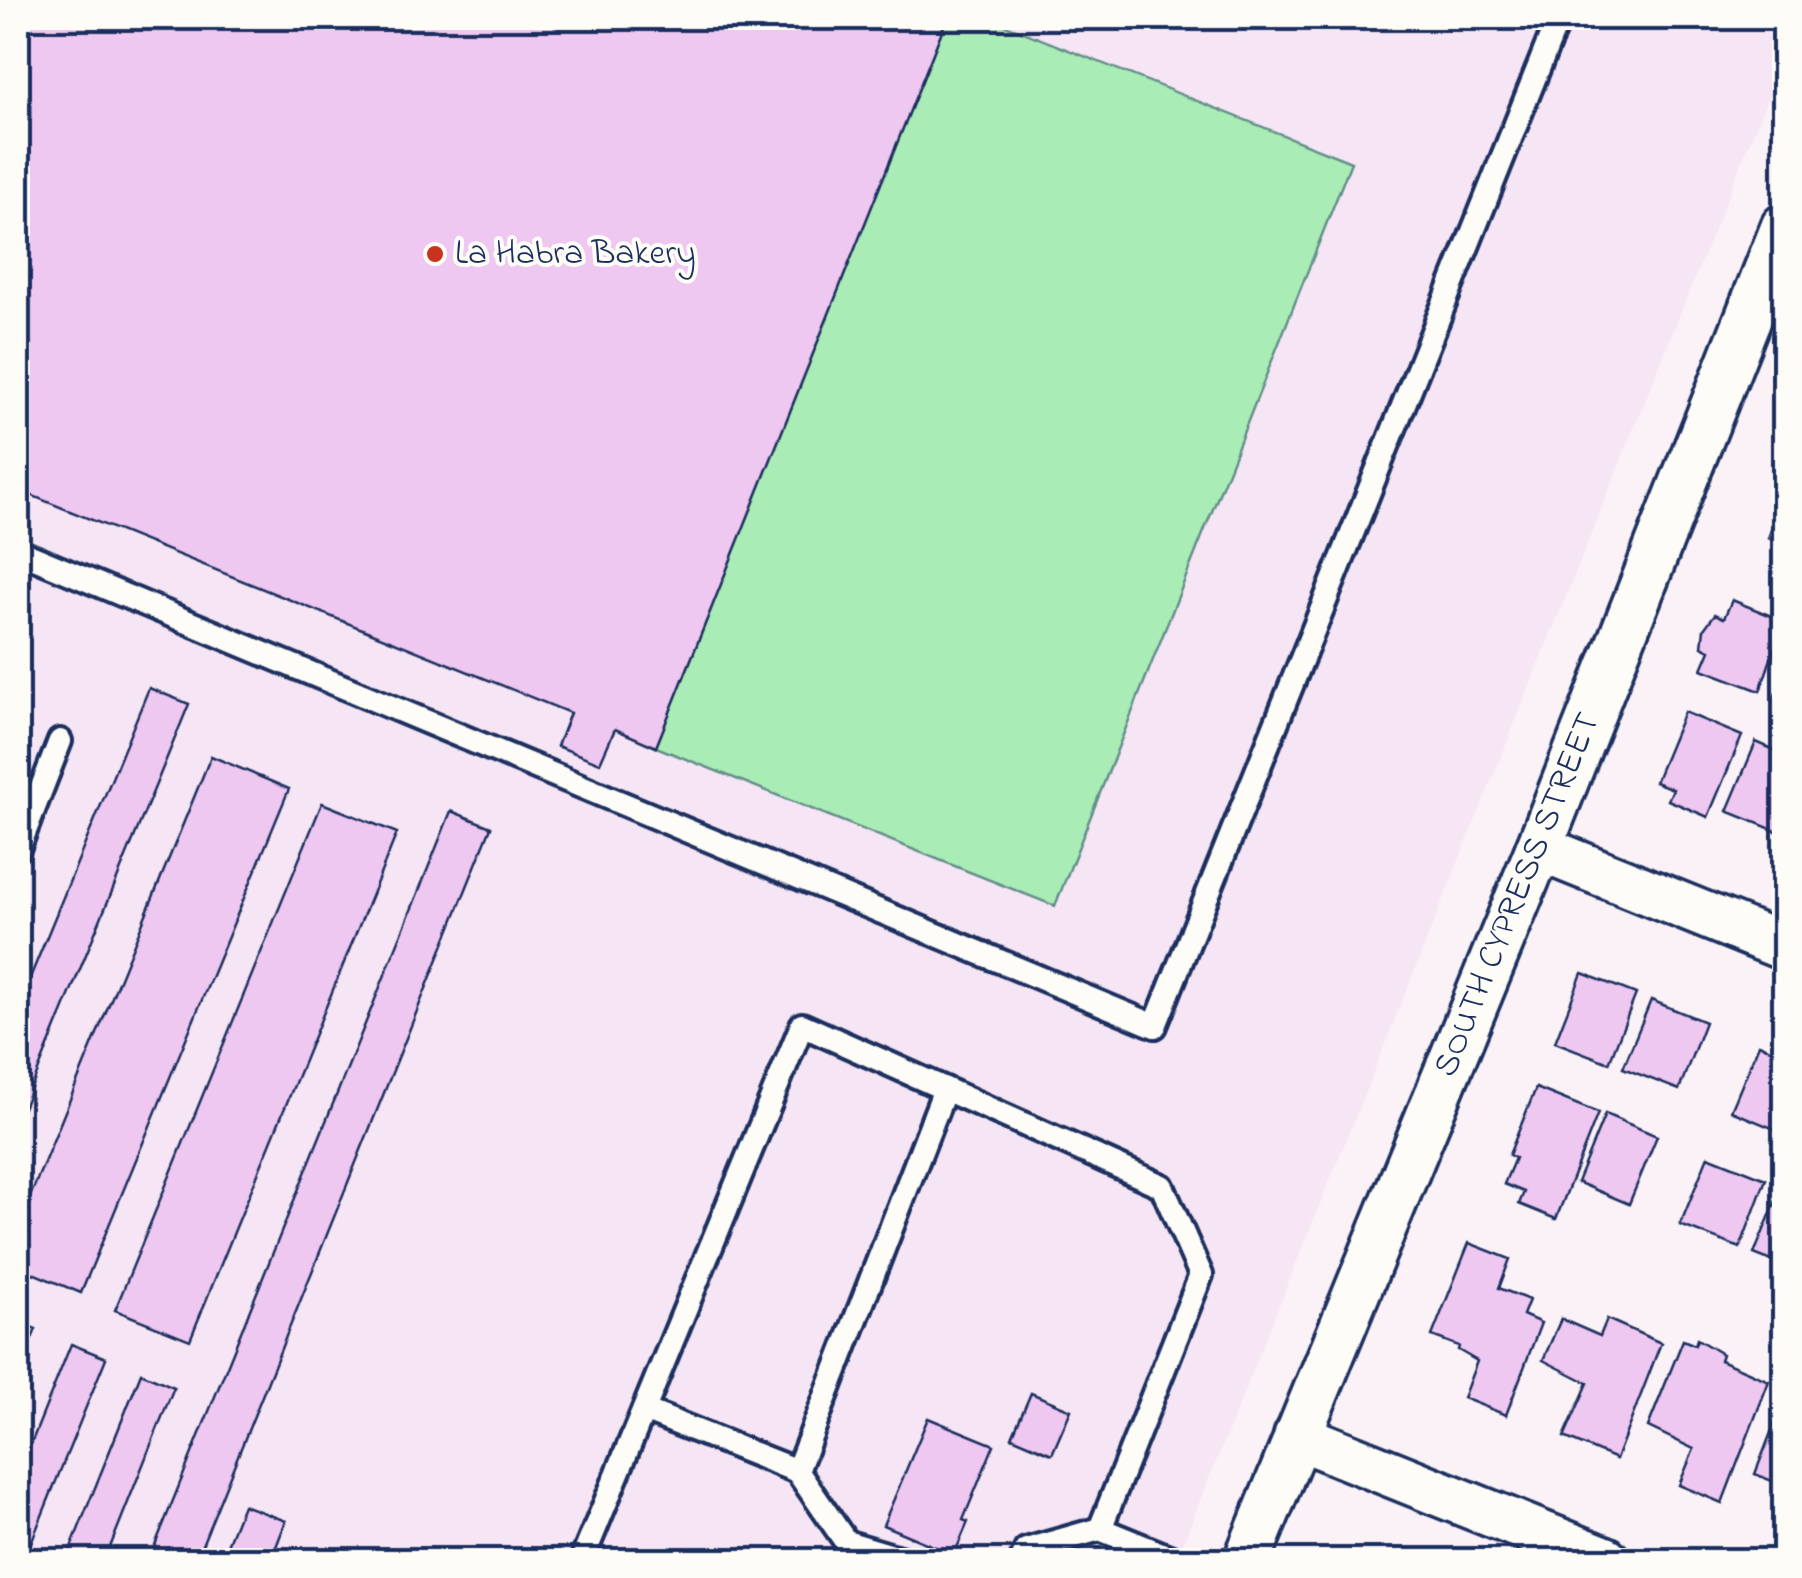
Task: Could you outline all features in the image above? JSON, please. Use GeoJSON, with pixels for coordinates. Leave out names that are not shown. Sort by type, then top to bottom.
{"type":"FeatureCollection","features":[{"type":"Feature","properties":{"kind":"street","name":"SOUTH CYPRESS STREET"},"geometry":{"type":"LineString","coordinates":[[1248,1560],[1539,848],[1784,227]]}},
{"type":"Feature","properties":{"kind":"street"},"geometry":{"type":"LineString","coordinates":[[1539,848],[1784,947]]}},
{"type":"Feature","properties":{"kind":"street"},"geometry":{"type":"LineString","coordinates":[[1297,1436],[1606,1560]]}},
{"type":"Feature","properties":{"kind":"lane"},"geometry":{"type":"LineString","coordinates":[[18,551],[1154,1026],[1556,24],[1539,18]]}},
{"type":"Feature","properties":{"kind":"lane"},"geometry":{"type":"LineString","coordinates":[[18,849],[60,741]]}},
{"type":"Feature","properties":{"kind":"lane"},"geometry":{"type":"LineString","coordinates":[[582,1560],[802,1025],[1162,1186],[1201,1275],[1100,1529]]}},
{"type":"Feature","properties":{"kind":"lane"},"geometry":{"type":"LineString","coordinates":[[797,1471],[945,1088]]}},
{"type":"Feature","properties":{"kind":"lane"},"geometry":{"type":"LineString","coordinates":[[644,1410],[797,1471],[846,1542],[906,1560]]}},
{"type":"Feature","properties":{"kind":"lane"},"geometry":{"type":"LineString","coordinates":[[1022,1560],[1026,1550],[1100,1529],[1176,1560]]}},
{"type":"Feature","properties":{"kind":"shaded area"},"geometry":{"type":"Polygon","coordinates":[[[18,18],[1784,18],[1784,57],[1176,1560],[18,1560],[18,18]]]}},
{"type":"Feature","properties":{"kind":"green space"},"geometry":{"type":"Polygon","coordinates":[[[947,18],[988,18],[1351,162],[1055,906],[656,747],[947,18]]]}},
{"type":"Feature","properties":{"kind":"building","name":"La Habra Bakery"},"geometry":{"type":"Polygon","coordinates":[[[18,18],[947,18],[656,747],[615,729],[600,763],[557,746],[570,713],[18,490],[18,18]]]}},
{"type":"Feature","properties":{"kind":"building"},"geometry":{"type":"Polygon","coordinates":[[[1784,495],[1784,544],[1768,538],[1784,495]]]}},
{"type":"Feature","properties":{"kind":"building"},"geometry":{"type":"Polygon","coordinates":[[[1732,600],[1784,621],[1760,691],[1702,669],[1710,650],[1702,646],[1704,629],[1715,614],[1724,618],[1732,600]]]}},
{"type":"Feature","properties":{"kind":"building"},"geometry":{"type":"Polygon","coordinates":[[[1784,672],[1784,702],[1774,698],[1784,672]]]}},
{"type":"Feature","properties":{"kind":"building"},"geometry":{"type":"Polygon","coordinates":[[[149,688],[189,704],[18,1120],[18,1007],[149,688]]]}},
{"type":"Feature","properties":{"kind":"building"},"geometry":{"type":"Polygon","coordinates":[[[1684,712],[1742,736],[1708,817],[1668,800],[1673,789],[1655,782],[1684,712]]]}},
{"type":"Feature","properties":{"kind":"building"},"geometry":{"type":"Polygon","coordinates":[[[1756,742],[1784,754],[1781,833],[1727,811],[1756,742]]]}},
{"type":"Feature","properties":{"kind":"building"},"geometry":{"type":"Polygon","coordinates":[[[211,756],[289,789],[81,1293],[18,1267],[18,1226],[211,756]]]}},
{"type":"Feature","properties":{"kind":"building"},"geometry":{"type":"Polygon","coordinates":[[[322,803],[397,833],[190,1340],[115,1310],[322,803]]]}},
{"type":"Feature","properties":{"kind":"building"},"geometry":{"type":"Polygon","coordinates":[[[451,811],[491,827],[196,1560],[149,1560],[451,811]]]}},
{"type":"Feature","properties":{"kind":"building"},"geometry":{"type":"Polygon","coordinates":[[[1582,973],[1636,994],[1609,1063],[1555,1042],[1582,973]]]}},
{"type":"Feature","properties":{"kind":"building"},"geometry":{"type":"Polygon","coordinates":[[[1651,1000],[1705,1022],[1679,1090],[1623,1068],[1651,1000]]]}},
{"type":"Feature","properties":{"kind":"building"},"geometry":{"type":"Polygon","coordinates":[[[1759,1044],[1784,1055],[1784,1133],[1731,1111],[1759,1044]]]}},
{"type":"Feature","properties":{"kind":"building"},"geometry":{"type":"Polygon","coordinates":[[[1536,1088],[1598,1113],[1556,1219],[1519,1204],[1524,1192],[1504,1184],[1515,1158],[1509,1155],[1536,1088]]]}},
{"type":"Feature","properties":{"kind":"building"},"geometry":{"type":"Polygon","coordinates":[[[1605,1114],[1657,1136],[1629,1204],[1577,1182],[1605,1114]]]}},
{"type":"Feature","properties":{"kind":"building"},"geometry":{"type":"Polygon","coordinates":[[[1708,1156],[1766,1179],[1740,1248],[1680,1225],[1708,1156]]]}},
{"type":"Feature","properties":{"kind":"building"},"geometry":{"type":"Polygon","coordinates":[[[1784,1187],[1784,1266],[1754,1254],[1784,1187]]]}},
{"type":"Feature","properties":{"kind":"building"},"geometry":{"type":"Polygon","coordinates":[[[1469,1243],[1510,1259],[1499,1288],[1529,1300],[1523,1315],[1541,1323],[1506,1415],[1463,1398],[1477,1361],[1458,1350],[1459,1346],[1432,1336],[1469,1243]]]}},
{"type":"Feature","properties":{"kind":"building"},"geometry":{"type":"Polygon","coordinates":[[[1561,1319],[1600,1336],[1607,1319],[1661,1343],[1616,1459],[1564,1437],[1588,1383],[1543,1360],[1561,1319]]]}},
{"type":"Feature","properties":{"kind":"building"},"geometry":{"type":"Polygon","coordinates":[[[18,1322],[36,1329],[18,1373],[18,1322]]]}},
{"type":"Feature","properties":{"kind":"building"},"geometry":{"type":"Polygon","coordinates":[[[1697,1339],[1722,1354],[1720,1360],[1769,1381],[1722,1503],[1679,1485],[1694,1449],[1648,1427],[1683,1340],[1695,1345],[1697,1339]]]}},
{"type":"Feature","properties":{"kind":"building"},"geometry":{"type":"Polygon","coordinates":[[[71,1344],[106,1358],[24,1560],[18,1560],[18,1476],[71,1344]]]}},
{"type":"Feature","properties":{"kind":"building"},"geometry":{"type":"Polygon","coordinates":[[[141,1373],[174,1387],[105,1560],[66,1560],[141,1373]]]}},
{"type":"Feature","properties":{"kind":"building"},"geometry":{"type":"Polygon","coordinates":[[[1031,1393],[1071,1410],[1052,1454],[1012,1437],[1031,1393]]]}},
{"type":"Feature","properties":{"kind":"building"},"geometry":{"type":"Polygon","coordinates":[[[1784,1399],[1784,1486],[1755,1474],[1784,1399]]]}},
{"type":"Feature","properties":{"kind":"building"},"geometry":{"type":"Polygon","coordinates":[[[928,1418],[994,1445],[963,1520],[968,1522],[954,1555],[883,1525],[928,1418]]]}},
{"type":"Feature","properties":{"kind":"building"},"geometry":{"type":"Polygon","coordinates":[[[243,1505],[286,1521],[271,1560],[221,1560],[243,1505]]]}},
{"type":"Feature","properties":{"kind":"place","name":"La Habra Bakery"},"geometry":{"type":"Point","coordinates":[435,254]}}]}
